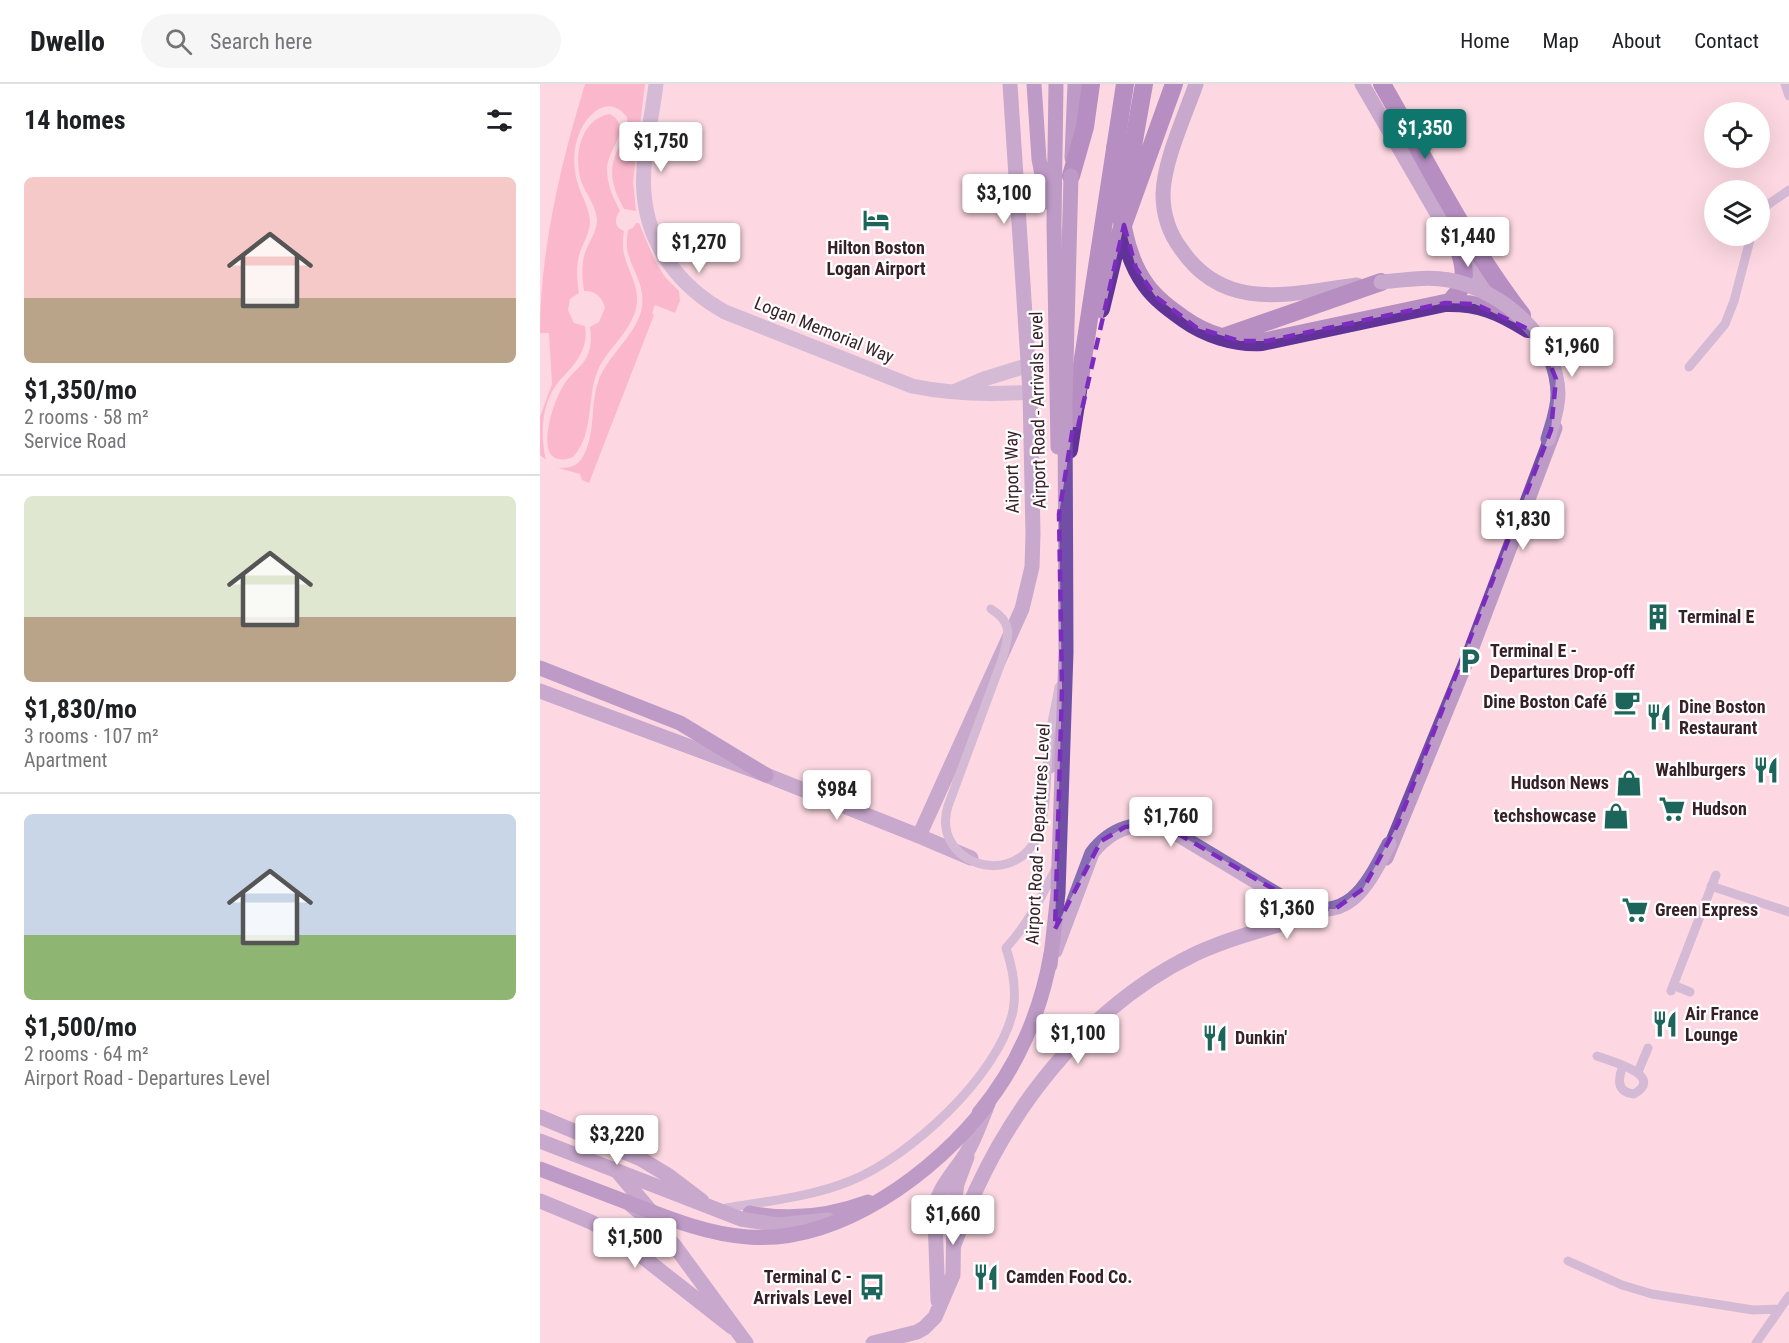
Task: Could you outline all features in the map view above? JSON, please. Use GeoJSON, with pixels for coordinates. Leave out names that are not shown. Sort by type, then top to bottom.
{"type":"FeatureCollection","features":[{"type":"Feature","properties":{"kind":"highway"},"geometry":{"type":"LineString","coordinates":[[1071,176],[1085,127],[1091,84]]}},
{"type":"Feature","properties":{"kind":"highway"},"geometry":{"type":"LineString","coordinates":[[1059,514],[1125,84]]}},
{"type":"Feature","properties":{"kind":"highway"},"geometry":{"type":"LineString","coordinates":[[1065,494],[1091,358],[1117,242],[1124,188],[1144,84]]}},
{"type":"Feature","properties":{"kind":"highway"},"geometry":{"type":"LineString","coordinates":[[1117,242],[1174,84]]}},
{"type":"Feature","properties":{"kind":"highway"},"geometry":{"type":"LineString","coordinates":[[1382,84],[1491,274],[1529,328]]}},
{"type":"Feature","properties":{"kind":"highway"},"geometry":{"type":"LineString","coordinates":[[1115,147],[1127,242],[1141,277],[1153,294],[1197,328],[1222,337],[1250,342],[1267,341],[1445,303],[1475,304],[1494,310],[1529,328]]}},
{"type":"Feature","properties":{"kind":"highway"},"geometry":{"type":"LineString","coordinates":[[1445,303],[1457,295],[1463,286],[1465,275],[1460,253]]}},
{"type":"Feature","properties":{"kind":"highway"},"geometry":{"type":"LineString","coordinates":[[1222,337],[1381,282]]}},
{"type":"Feature","properties":{"kind":"main road","name":"Airport Way"},"geometry":{"type":"LineString","coordinates":[[919,836],[1022,609],[1032,567],[1029,365],[1010,84]]}},
{"type":"Feature","properties":{"kind":"main road"},"geometry":{"type":"LineString","coordinates":[[1034,84],[1039,159],[1054,246]]}},
{"type":"Feature","properties":{"kind":"main road","name":"Airport Road - Arrivals Level"},"geometry":{"type":"LineString","coordinates":[[988,1103],[1014,1063],[1036,1012],[1049,966],[1055,929],[1062,735],[1054,246],[1056,84]]}},
{"type":"Feature","properties":{"kind":"main road","name":"Airport Road - Departures Level"},"geometry":{"type":"LineString","coordinates":[[540,1169],[702,1230],[749,1237],[797,1234],[843,1218],[893,1191],[930,1165],[960,1136],[988,1103],[1008,1074],[1024,1044],[1040,1003],[1050,965],[1058,893],[1066,652],[1065,402],[1075,84]]}},
{"type":"Feature","properties":{"kind":"main road"},"geometry":{"type":"LineString","coordinates":[[1050,965],[1092,853],[1101,841],[1125,827],[1155,825],[1167,828],[1293,904],[1308,909],[1335,909],[1355,898],[1380,862],[1398,824],[1551,430],[1557,409],[1556,379],[1542,344],[1517,313],[1494,297],[1465,284],[1428,279],[1261,296],[1228,288],[1204,274],[1186,258],[1172,237],[1164,212],[1163,192],[1167,168],[1196,84]]}},
{"type":"Feature","properties":{"kind":"main road"},"geometry":{"type":"LineString","coordinates":[[954,1245],[979,1183],[1018,1114],[1051,1069],[1111,1009],[1149,980],[1196,954],[1228,941],[1312,915],[1325,915],[1353,906],[1365,896],[1380,872],[1471,650],[1554,432],[1561,409],[1561,391],[1557,374],[1542,345],[1460,253],[1362,84]]}},
{"type":"Feature","properties":{"kind":"main road"},"geometry":{"type":"LineString","coordinates":[[540,668],[680,723],[766,775]]}},
{"type":"Feature","properties":{"kind":"main road"},"geometry":{"type":"LineString","coordinates":[[540,691],[766,775],[985,863],[1003,863],[1020,857],[1031,847],[1039,832],[1062,689]]}},
{"type":"Feature","properties":{"kind":"main road"},"geometry":{"type":"LineString","coordinates":[[1055,929],[1093,854],[1103,842],[1118,832],[1149,825],[1163,827],[1180,835],[1312,915]]}},
{"type":"Feature","properties":{"kind":"main road"},"geometry":{"type":"LineString","coordinates":[[540,1142],[726,1208],[764,1216],[806,1216],[846,1209],[872,1200],[904,1183],[932,1162],[964,1131],[988,1103]]}},
{"type":"Feature","properties":{"kind":"main road"},"geometry":{"type":"LineString","coordinates":[[873,1343],[917,1332],[935,1317],[953,1275],[953,1214],[957,1184],[988,1103]]}},
{"type":"Feature","properties":{"kind":"main road"},"geometry":{"type":"LineString","coordinates":[[865,1343],[909,1331],[922,1325],[932,1316],[938,1305],[934,1215],[936,1203],[946,1180],[968,1151],[988,1103]]}},
{"type":"Feature","properties":{"kind":"main road"},"geometry":{"type":"LineString","coordinates":[[540,1118],[641,1159],[669,1176],[702,1201]]}},
{"type":"Feature","properties":{"kind":"main road"},"geometry":{"type":"LineString","coordinates":[[540,1142],[747,1221],[792,1225],[843,1218]]}},
{"type":"Feature","properties":{"kind":"main road"},"geometry":{"type":"LineString","coordinates":[[617,1171],[655,1216],[742,1336]]}},
{"type":"Feature","properties":{"kind":"main road"},"geometry":{"type":"LineString","coordinates":[[540,1201],[596,1223],[620,1237],[742,1336]]}},
{"type":"Feature","properties":{"kind":"main road"},"geometry":{"type":"LineString","coordinates":[[629,1203],[674,1245],[742,1336]]}},
{"type":"Feature","properties":{"kind":"street","name":"Logan Memorial Way"},"geometry":{"type":"LineString","coordinates":[[656,84],[644,173],[644,194],[653,236],[674,272],[689,288],[706,302],[725,312],[921,388],[980,394],[1030,392]]}},
{"type":"Feature","properties":{"kind":"street","name":"Logan Memorial Way"},"geometry":{"type":"LineString","coordinates":[[953,392],[984,379],[1029,365]]}},
{"type":"Feature","properties":{"kind":"lane"},"geometry":{"type":"LineString","coordinates":[[1785,84],[1789,96]]}},
{"type":"Feature","properties":{"kind":"lane"},"geometry":{"type":"LineString","coordinates":[[1770,203],[1789,190]]}},
{"type":"Feature","properties":{"kind":"lane"},"geometry":{"type":"LineString","coordinates":[[1689,367],[1725,324],[1734,301],[1748,246]]}},
{"type":"Feature","properties":{"kind":"lane"},"geometry":{"type":"LineString","coordinates":[[991,609],[1004,619],[1008,636],[946,813],[947,833],[951,843],[961,854],[978,864],[989,867],[1005,864],[1022,856],[1035,841],[1041,822],[1049,738],[1066,652]]}},
{"type":"Feature","properties":{"kind":"lane"},"geometry":{"type":"LineString","coordinates":[[726,1208],[816,1192],[857,1178],[898,1154],[949,1112],[977,1077],[1004,1035],[1015,994],[1012,967],[1006,948],[1031,916],[1058,864]]}},
{"type":"Feature","properties":{"kind":"lane"},"geometry":{"type":"LineString","coordinates":[[1690,992],[1672,988],[1716,875]]}},
{"type":"Feature","properties":{"kind":"lane"},"geometry":{"type":"LineString","coordinates":[[1711,886],[1789,912]]}},
{"type":"Feature","properties":{"kind":"lane"},"geometry":{"type":"LineString","coordinates":[[1638,1072],[1648,1048]]}},
{"type":"Feature","properties":{"kind":"lane"},"geometry":{"type":"LineString","coordinates":[[1597,1056],[1623,1066],[1638,1072],[1644,1081],[1642,1087],[1634,1094],[1628,1094],[1619,1084],[1618,1078],[1623,1066]]}},
{"type":"Feature","properties":{"kind":"lane"},"geometry":{"type":"LineString","coordinates":[[1568,1261],[1622,1285],[1652,1294],[1752,1310],[1780,1309]]}},
{"type":"Feature","properties":{"kind":"lane"},"geometry":{"type":"LineString","coordinates":[[1756,1343],[1789,1296]]}},
{"type":"Feature","properties":{"kind":"highlighted area"},"geometry":{"type":"Polygon","coordinates":[[[1124,225],[1136,268],[1156,297],[1197,328],[1240,341],[1267,341],[1445,303],[1475,304],[1528,329],[1543,347],[1556,379],[1551,430],[1398,824],[1363,889],[1335,909],[1308,909],[1180,835],[1141,825],[1125,827],[1101,841],[1055,929],[1062,689],[1059,514],[1073,427],[1078,427],[1124,225]]]}},
{"type":"Feature","properties":{"kind":"shaded area"},"geometry":{"type":"Polygon","coordinates":[[[585,84],[645,84],[633,182],[636,211],[624,209],[617,194],[612,172],[615,157],[626,130],[627,117],[617,108],[604,107],[592,114],[586,121],[576,144],[574,162],[576,179],[590,221],[578,261],[579,293],[570,299],[568,310],[574,323],[585,326],[586,334],[580,356],[560,380],[549,398],[543,429],[546,460],[540,455],[540,417],[552,384],[549,333],[540,333],[544,270],[560,176],[585,84]]]}},
{"type":"Feature","properties":{"kind":"shaded area"},"geometry":{"type":"Polygon","coordinates":[[[610,114],[617,120],[620,132],[608,161],[608,180],[620,211],[616,222],[618,227],[624,231],[623,251],[634,283],[637,302],[631,321],[598,370],[594,381],[587,426],[580,448],[573,457],[559,459],[551,455],[547,439],[554,405],[563,385],[586,358],[591,344],[590,327],[599,322],[605,308],[598,295],[584,291],[583,260],[595,232],[597,220],[580,176],[579,153],[585,132],[591,124],[599,117],[610,114]]]}},
{"type":"Feature","properties":{"kind":"shaded area"},"geometry":{"type":"Polygon","coordinates":[[[639,223],[655,261],[665,277],[679,291],[680,301],[675,313],[655,305],[652,313],[654,315],[589,483],[582,480],[580,474],[558,468],[572,466],[582,458],[589,440],[594,401],[602,372],[640,316],[642,292],[627,250],[628,230],[639,223]]]}},
{"type":"Feature","properties":{"kind":"place","name":"Hilton Boston Logan Airport"},"geometry":{"type":"Point","coordinates":[876,220]}},
{"type":"Feature","properties":{"kind":"place","name":"Terminal E"},"geometry":{"type":"Point","coordinates":[1658,617]}},
{"type":"Feature","properties":{"kind":"place","name":"Terminal E - Departures Drop-off"},"geometry":{"type":"Point","coordinates":[1470,661]}},
{"type":"Feature","properties":{"kind":"place","name":"Dine Boston Café"},"geometry":{"type":"Point","coordinates":[1627,702]}},
{"type":"Feature","properties":{"kind":"place","name":"Dine Boston Restaurant"},"geometry":{"type":"Point","coordinates":[1659,717]}},
{"type":"Feature","properties":{"kind":"place","name":"Wahlburgers"},"geometry":{"type":"Point","coordinates":[1766,770]}},
{"type":"Feature","properties":{"kind":"place","name":"Hudson News"},"geometry":{"type":"Point","coordinates":[1629,783]}},
{"type":"Feature","properties":{"kind":"place","name":"Hudson"},"geometry":{"type":"Point","coordinates":[1672,809]}},
{"type":"Feature","properties":{"kind":"place","name":"techshowcase"},"geometry":{"type":"Point","coordinates":[1616,816]}},
{"type":"Feature","properties":{"kind":"place","name":"Green Express"},"geometry":{"type":"Point","coordinates":[1635,910]}},
{"type":"Feature","properties":{"kind":"place","name":"Air France Lounge"},"geometry":{"type":"Point","coordinates":[1665,1024]}},
{"type":"Feature","properties":{"kind":"place","name":"Dunkin'"},"geometry":{"type":"Point","coordinates":[1215,1038]}},
{"type":"Feature","properties":{"kind":"place","name":"Camden Food Co."},"geometry":{"type":"Point","coordinates":[986,1277]}},
{"type":"Feature","properties":{"kind":"place","name":"Terminal C - Arrivals Level"},"geometry":{"type":"Point","coordinates":[872,1287]}}]}
